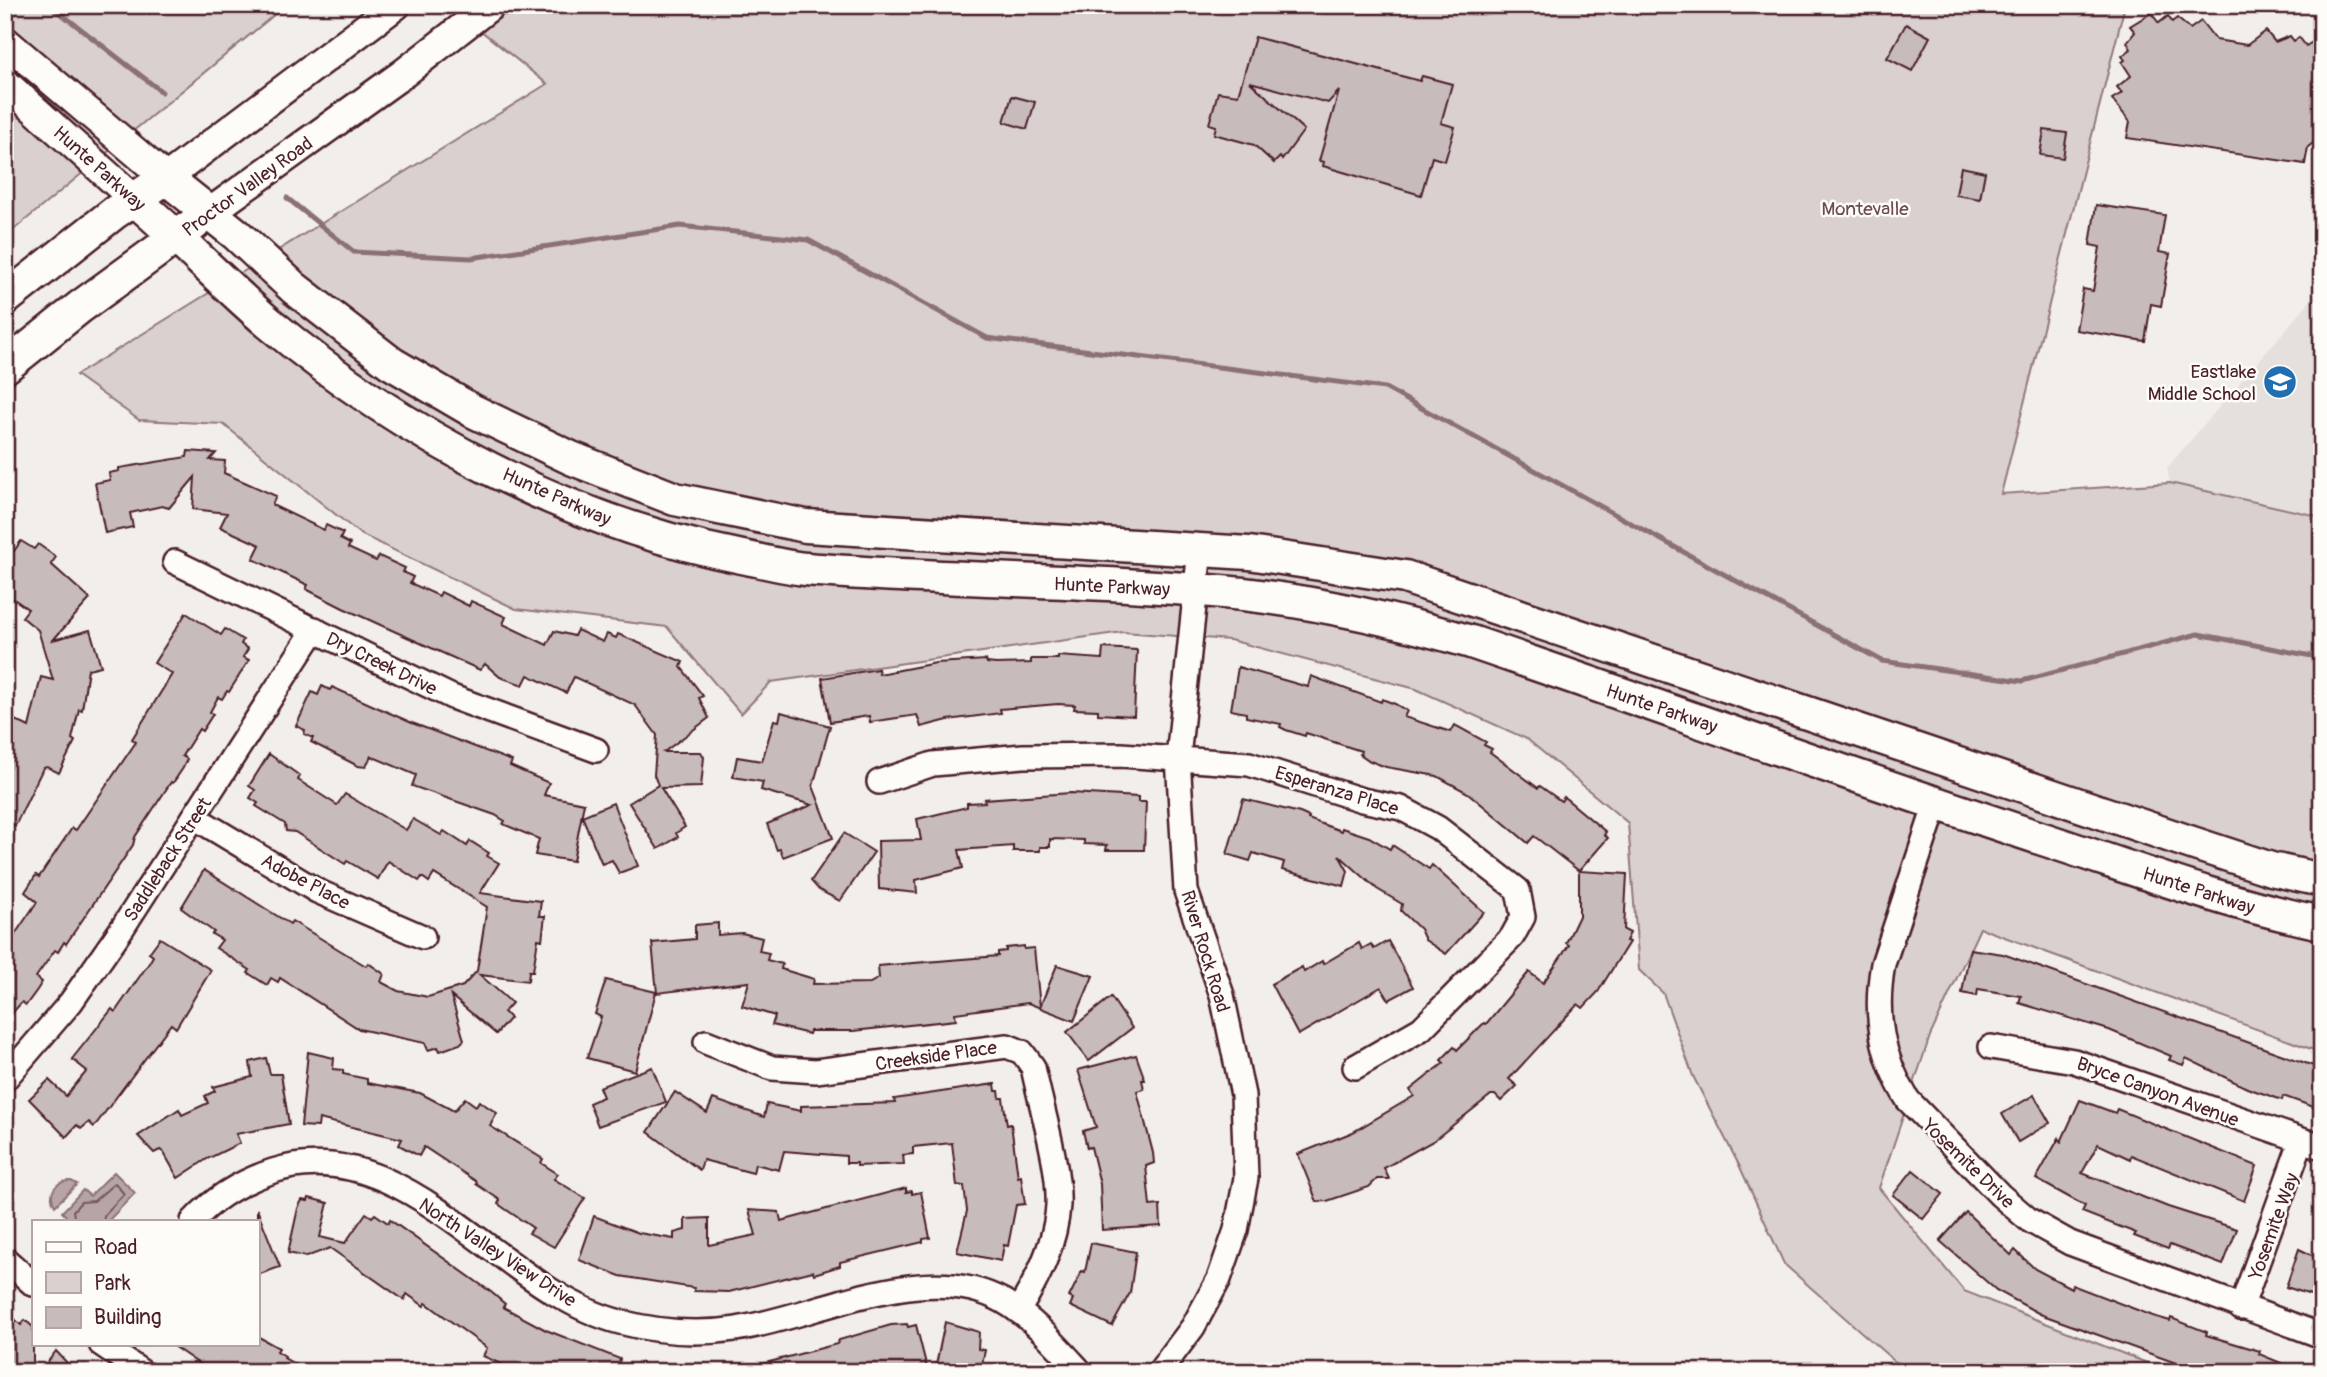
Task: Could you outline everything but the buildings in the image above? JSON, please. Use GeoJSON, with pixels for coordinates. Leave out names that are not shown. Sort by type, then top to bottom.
{"type":"FeatureCollection","features":[{"type":"Feature","properties":{"kind":"main road"},"geometry":{"type":"LineString","coordinates":[[5,299],[166,178]]}},
{"type":"Feature","properties":{"kind":"main road","name":"Hunte Parkway"},"geometry":{"type":"LineString","coordinates":[[166,178],[294,288],[391,363],[485,417],[621,479],[675,499],[806,526],[1262,554],[1405,577],[2218,852],[2271,869],[2322,880]]}},
{"type":"Feature","properties":{"kind":"main road","name":"Hunte Parkway"},"geometry":{"type":"LineString","coordinates":[[134,200],[178,236],[269,323],[363,395],[455,449],[607,520],[664,539],[805,569],[1241,594],[1393,619],[1656,705],[1937,804],[2268,912],[2322,923]]}},
{"type":"Feature","properties":{"kind":"main road","name":"Proctor Valley Road"},"geometry":{"type":"LineString","coordinates":[[5,368],[80,307],[209,213]]}},
{"type":"Feature","properties":{"kind":"street"},"geometry":{"type":"LineString","coordinates":[[166,178],[396,5]]}},
{"type":"Feature","properties":{"kind":"street","name":"Proctor Valley Road"},"geometry":{"type":"LineString","coordinates":[[209,213],[404,73],[491,5]]}},
{"type":"Feature","properties":{"kind":"street","name":"Hunte Parkway"},"geometry":{"type":"LineString","coordinates":[[5,41],[166,178]]}},
{"type":"Feature","properties":{"kind":"street","name":"Hunte Parkway"},"geometry":{"type":"LineString","coordinates":[[5,83],[134,200]]}},
{"type":"Feature","properties":{"kind":"street","name":"River Rock Road"},"geometry":{"type":"LineString","coordinates":[[1159,1372],[1208,1303],[1229,1255],[1242,1205],[1247,1150],[1243,1095],[1222,995],[1186,891],[1178,758],[1200,549]]}},
{"type":"Feature","properties":{"kind":"street","name":"Dry Creek Drive"},"geometry":{"type":"LineString","coordinates":[[174,562],[452,697],[596,750]]}},
{"type":"Feature","properties":{"kind":"street","name":"Saddleback Street"},"geometry":{"type":"LineString","coordinates":[[5,1079],[71,1002],[151,886],[315,629]]}},
{"type":"Feature","properties":{"kind":"street","name":"Esperanza Place"},"geometry":{"type":"LineString","coordinates":[[879,782],[933,764],[974,760],[1068,755],[1178,758],[1249,764],[1362,800],[1401,808],[1438,828],[1518,890],[1523,917],[1512,937],[1421,1029],[1355,1067]]}},
{"type":"Feature","properties":{"kind":"street","name":"Yosemite Drive"},"geometry":{"type":"LineString","coordinates":[[1937,804],[1886,954],[1879,985],[1881,1036],[1898,1083],[1921,1116],[2029,1220],[2070,1243],[2322,1336]]}},
{"type":"Feature","properties":{"kind":"street","name":"Adobe Place"},"geometry":{"type":"LineString","coordinates":[[194,817],[317,891],[423,937]]}},
{"type":"Feature","properties":{"kind":"street","name":"Creekside Place"},"geometry":{"type":"LineString","coordinates":[[706,1042],[772,1068],[816,1071],[1007,1046],[1022,1052],[1033,1067],[1057,1180],[1058,1206],[1042,1268],[1018,1311]]}},
{"type":"Feature","properties":{"kind":"street","name":"Bryce Canyon Avenue"},"geometry":{"type":"LineString","coordinates":[[1991,1047],[2074,1060],[2311,1145]]}},
{"type":"Feature","properties":{"kind":"street","name":"Yosemite Way"},"geometry":{"type":"LineString","coordinates":[[2241,1308],[2311,1145]]}},
{"type":"Feature","properties":{"kind":"street","name":"North Valley View Drive"},"geometry":{"type":"LineString","coordinates":[[194,1220],[222,1196],[256,1176],[287,1167],[338,1166],[373,1173],[393,1183],[556,1293],[618,1322],[683,1332],[738,1329],[878,1294],[934,1284],[985,1293],[1018,1311],[1081,1372]]}},
{"type":"Feature","properties":{"kind":"street"},"geometry":{"type":"LineString","coordinates":[[5,1259],[32,1283]]}},
{"type":"Feature","properties":{"kind":"street"},"geometry":{"type":"LineString","coordinates":[[104,1346],[142,1372]]}},
{"type":"Feature","properties":{"kind":"shaded area","name":"Eastlake Middle School"},"geometry":{"type":"Polygon","coordinates":[[[2322,287],[2322,517],[2170,483],[2167,468],[2322,287]]]}},
{"type":"Feature","properties":{"kind":"green space"},"geometry":{"type":"Polygon","coordinates":[[[5,5],[286,5],[5,237],[5,5]]]}},
{"type":"Feature","properties":{"kind":"green space","name":"Montevalle"},"geometry":{"type":"Polygon","coordinates":[[[449,5],[2125,5],[2001,494],[2170,483],[2322,517],[2322,1053],[1980,928],[1930,1036],[1879,1188],[1964,1291],[2170,1372],[1917,1372],[1894,1361],[1784,1264],[1740,1167],[1693,1076],[1663,993],[1639,970],[1628,823],[1527,739],[1416,689],[1230,640],[1123,632],[771,682],[741,714],[667,627],[516,609],[360,534],[223,424],[139,420],[76,375],[547,84],[449,5]]]}},
{"type":"Feature","properties":{"kind":"water"},"geometry":{"type":"Polygon","coordinates":[[[114,1172],[135,1193],[109,1220],[70,1220],[62,1212],[83,1190],[90,1196],[114,1172]]]}},
{"type":"Feature","properties":{"kind":"water"},"geometry":{"type":"Polygon","coordinates":[[[71,1181],[77,1184],[55,1206],[52,1196],[54,1188],[71,1181]]]}},
{"type":"Feature","properties":{"kind":"waterway"},"geometry":{"type":"LineString","coordinates":[[50,5],[162,92]]}},
{"type":"Feature","properties":{"kind":"waterway"},"geometry":{"type":"LineString","coordinates":[[287,198],[354,252],[471,258],[680,226],[808,240],[987,338],[1385,388],[1882,661],[2022,681],[2198,634],[2322,658]]}},
{"type":"Feature","properties":{"kind":"place","name":"Eastlake Middle School"},"geometry":{"type":"Point","coordinates":[2280,382]}}]}
